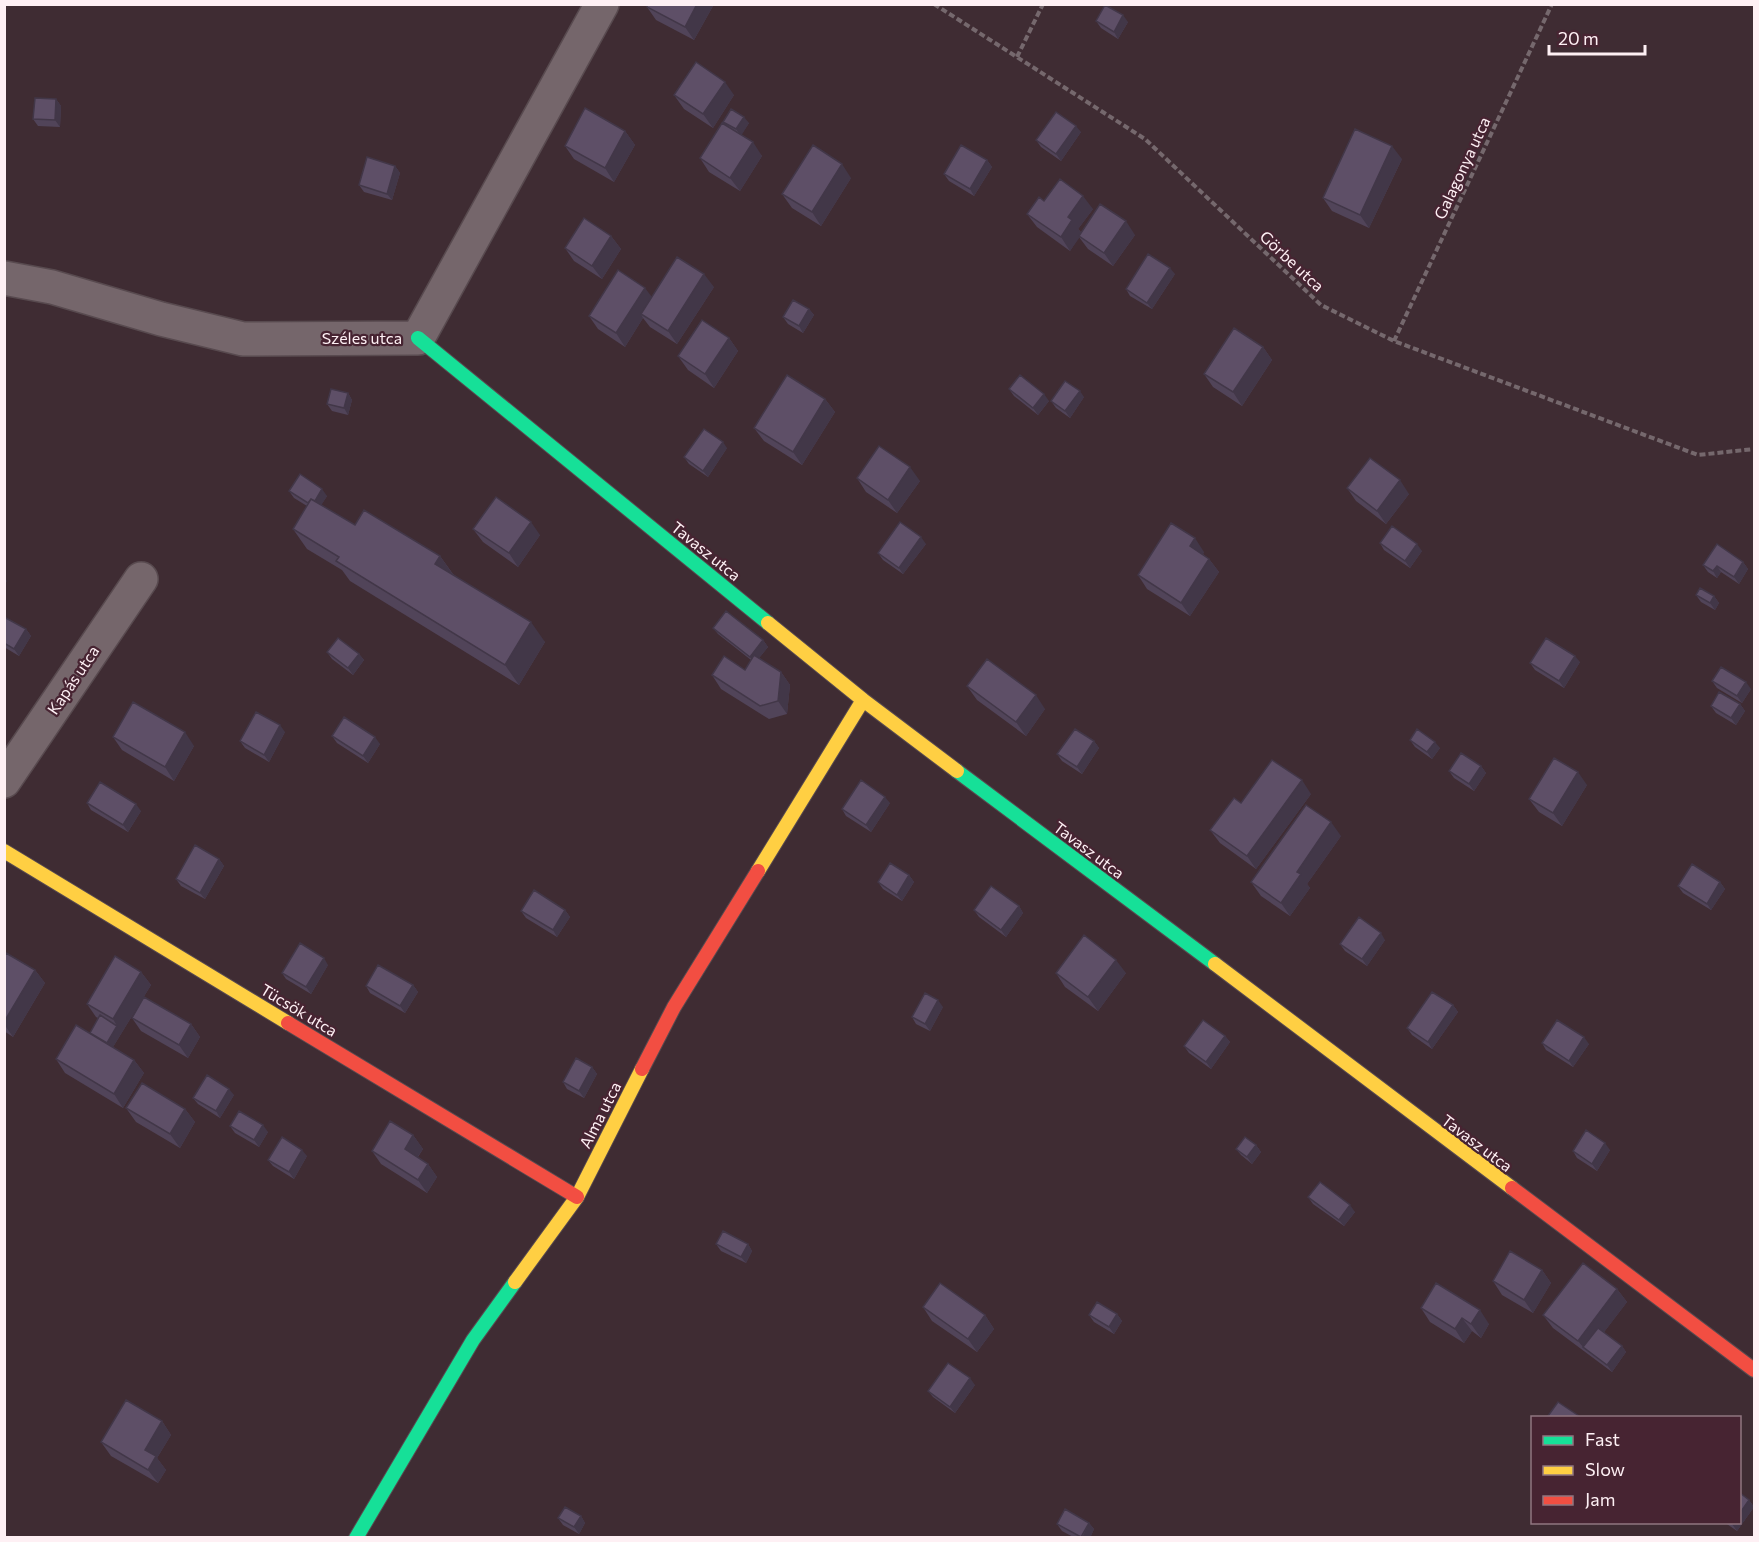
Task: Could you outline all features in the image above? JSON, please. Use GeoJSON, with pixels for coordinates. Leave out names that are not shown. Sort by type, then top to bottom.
{"type":"FeatureCollection","features":[{"type":"Feature","properties":{"kind":"street","name":"Széles utca"},"geometry":{"type":"LineString","coordinates":[[4,278],[52,287],[161,319],[243,339],[418,338],[602,4]]}},
{"type":"Feature","properties":{"kind":"street","name":"Tavasz utca"},"geometry":{"type":"LineString","coordinates":[[418,338],[863,700],[1755,1370]]}},
{"type":"Feature","properties":{"kind":"street","name":"Kapás utca"},"geometry":{"type":"LineString","coordinates":[[4,781],[141,579]]}},
{"type":"Feature","properties":{"kind":"street","name":"Alma utca"},"geometry":{"type":"LineString","coordinates":[[356,1538],[473,1340],[577,1197],[674,1007],[863,700]]}},
{"type":"Feature","properties":{"kind":"street","name":"Tücsök utca"},"geometry":{"type":"LineString","coordinates":[[4,851],[577,1197]]}},
{"type":"Feature","properties":{"kind":"path","name":"Görbe utca"},"geometry":{"type":"LineString","coordinates":[[934,4],[1145,139],[1321,305],[1394,341],[1698,455],[1755,450]]}},
{"type":"Feature","properties":{"kind":"path"},"geometry":{"type":"LineString","coordinates":[[1017,57],[1043,4]]}},
{"type":"Feature","properties":{"kind":"path","name":"Galagonya utca"},"geometry":{"type":"LineString","coordinates":[[1394,341],[1552,4]]}},
{"type":"Feature","properties":{"kind":"building"},"geometry":{"type":"Polygon","coordinates":[[[648,4],[697,4],[685,27],[647,7],[648,4]]]}},
{"type":"Feature","properties":{"kind":"building"},"geometry":{"type":"Polygon","coordinates":[[[1105,5],[1123,15],[1114,32],[1096,21],[1105,5]]]}},
{"type":"Feature","properties":{"kind":"building"},"geometry":{"type":"Polygon","coordinates":[[[696,62],[725,82],[703,114],[674,95],[696,62]]]}},
{"type":"Feature","properties":{"kind":"building"},"geometry":{"type":"Polygon","coordinates":[[[35,98],[56,99],[55,120],[33,119],[35,98]]]}},
{"type":"Feature","properties":{"kind":"building"},"geometry":{"type":"Polygon","coordinates":[[[585,108],[625,131],[605,168],[565,146],[585,108]]]}},
{"type":"Feature","properties":{"kind":"building"},"geometry":{"type":"Polygon","coordinates":[[[731,109],[744,117],[736,129],[723,122],[731,109]]]}},
{"type":"Feature","properties":{"kind":"building"},"geometry":{"type":"Polygon","coordinates":[[[1056,112],[1076,126],[1056,154],[1036,140],[1056,112]]]}},
{"type":"Feature","properties":{"kind":"building"},"geometry":{"type":"Polygon","coordinates":[[[722,123],[753,142],[730,178],[700,158],[722,123]]]}},
{"type":"Feature","properties":{"kind":"building"},"geometry":{"type":"Polygon","coordinates":[[[1355,129],[1392,146],[1360,215],[1323,198],[1355,129]]]}},
{"type":"Feature","properties":{"kind":"building"},"geometry":{"type":"Polygon","coordinates":[[[813,145],[842,164],[812,212],[782,194],[813,145]]]}},
{"type":"Feature","properties":{"kind":"building"},"geometry":{"type":"Polygon","coordinates":[[[961,145],[987,160],[970,189],[944,174],[961,145]]]}},
{"type":"Feature","properties":{"kind":"building"},"geometry":{"type":"Polygon","coordinates":[[[367,157],[395,166],[387,194],[359,185],[367,157]]]}},
{"type":"Feature","properties":{"kind":"building"},"geometry":{"type":"Polygon","coordinates":[[[1060,179],[1083,196],[1068,217],[1072,220],[1061,237],[1027,214],[1039,197],[1044,201],[1060,179]]]}},
{"type":"Feature","properties":{"kind":"building"},"geometry":{"type":"Polygon","coordinates":[[[1100,204],[1126,221],[1104,253],[1079,236],[1100,204]]]}},
{"type":"Feature","properties":{"kind":"building"},"geometry":{"type":"Polygon","coordinates":[[[584,218],[611,236],[592,266],[565,248],[584,218]]]}},
{"type":"Feature","properties":{"kind":"building"},"geometry":{"type":"Polygon","coordinates":[[[1148,254],[1170,268],[1147,303],[1126,289],[1148,254]]]}},
{"type":"Feature","properties":{"kind":"building"},"geometry":{"type":"Polygon","coordinates":[[[677,257],[704,274],[668,331],[641,314],[677,257]]]}},
{"type":"Feature","properties":{"kind":"building"},"geometry":{"type":"Polygon","coordinates":[[[618,270],[645,288],[616,333],[589,316],[618,270]]]}},
{"type":"Feature","properties":{"kind":"building"},"geometry":{"type":"Polygon","coordinates":[[[793,300],[809,309],[799,326],[783,317],[793,300]]]}},
{"type":"Feature","properties":{"kind":"building"},"geometry":{"type":"Polygon","coordinates":[[[702,320],[729,338],[705,374],[678,356],[702,320]]]}},
{"type":"Feature","properties":{"kind":"building"},"geometry":{"type":"Polygon","coordinates":[[[1234,328],[1263,347],[1233,392],[1204,374],[1234,328]]]}},
{"type":"Feature","properties":{"kind":"building"},"geometry":{"type":"Polygon","coordinates":[[[787,375],[825,399],[793,452],[754,428],[787,375]]]}},
{"type":"Feature","properties":{"kind":"building"},"geometry":{"type":"Polygon","coordinates":[[[1020,375],[1044,394],[1033,408],[1009,389],[1020,375]]]}},
{"type":"Feature","properties":{"kind":"building"},"geometry":{"type":"Polygon","coordinates":[[[1065,381],[1080,391],[1065,411],[1051,401],[1065,381]]]}},
{"type":"Feature","properties":{"kind":"building"},"geometry":{"type":"Polygon","coordinates":[[[331,389],[348,393],[344,408],[327,404],[331,389]]]}},
{"type":"Feature","properties":{"kind":"building"},"geometry":{"type":"Polygon","coordinates":[[[704,429],[723,442],[703,471],[684,457],[704,429]]]}},
{"type":"Feature","properties":{"kind":"building"},"geometry":{"type":"Polygon","coordinates":[[[879,446],[910,467],[888,500],[857,478],[879,446]]]}},
{"type":"Feature","properties":{"kind":"building"},"geometry":{"type":"Polygon","coordinates":[[[1370,458],[1400,480],[1377,511],[1347,488],[1370,458]]]}},
{"type":"Feature","properties":{"kind":"building"},"geometry":{"type":"Polygon","coordinates":[[[300,474],[322,489],[315,501],[311,499],[308,503],[289,491],[300,474]]]}},
{"type":"Feature","properties":{"kind":"building"},"geometry":{"type":"Polygon","coordinates":[[[496,497],[531,522],[509,553],[473,529],[496,497]]]}},
{"type":"Feature","properties":{"kind":"building"},"geometry":{"type":"Polygon","coordinates":[[[311,499],[355,525],[364,510],[440,556],[435,564],[531,622],[505,665],[336,561],[339,557],[293,529],[311,499]]]}},
{"type":"Feature","properties":{"kind":"building"},"geometry":{"type":"Polygon","coordinates":[[[900,522],[921,537],[899,568],[878,553],[900,522]]]}},
{"type":"Feature","properties":{"kind":"building"},"geometry":{"type":"Polygon","coordinates":[[[1171,523],[1195,538],[1190,546],[1209,559],[1181,603],[1138,575],[1171,523]]]}},
{"type":"Feature","properties":{"kind":"building"},"geometry":{"type":"Polygon","coordinates":[[[1392,526],[1417,544],[1405,561],[1380,543],[1392,526]]]}},
{"type":"Feature","properties":{"kind":"building"},"geometry":{"type":"Polygon","coordinates":[[[1717,544],[1743,562],[1734,577],[1717,566],[1713,571],[1703,565],[1717,544]]]}},
{"type":"Feature","properties":{"kind":"building"},"geometry":{"type":"Polygon","coordinates":[[[1700,588],[1714,596],[1710,603],[1696,595],[1700,588]]]}},
{"type":"Feature","properties":{"kind":"building"},"geometry":{"type":"Polygon","coordinates":[[[726,611],[763,640],[750,657],[713,628],[726,611]]]}},
{"type":"Feature","properties":{"kind":"building"},"geometry":{"type":"Polygon","coordinates":[[[4,617],[26,629],[14,649],[4,643],[4,617]]]}},
{"type":"Feature","properties":{"kind":"building"},"geometry":{"type":"Polygon","coordinates":[[[338,638],[359,654],[348,668],[327,652],[338,638]]]}},
{"type":"Feature","properties":{"kind":"building"},"geometry":{"type":"Polygon","coordinates":[[[1546,638],[1575,656],[1559,681],[1530,663],[1546,638]]]}},
{"type":"Feature","properties":{"kind":"building"},"geometry":{"type":"Polygon","coordinates":[[[754,655],[781,672],[778,701],[760,706],[712,675],[724,656],[745,670],[754,655]]]}},
{"type":"Feature","properties":{"kind":"building"},"geometry":{"type":"Polygon","coordinates":[[[987,659],[1036,695],[1016,722],[967,686],[987,659]]]}},
{"type":"Feature","properties":{"kind":"building"},"geometry":{"type":"Polygon","coordinates":[[[1721,667],[1746,682],[1737,696],[1712,681],[1721,667]]]}},
{"type":"Feature","properties":{"kind":"building"},"geometry":{"type":"Polygon","coordinates":[[[1719,692],[1740,704],[1731,718],[1711,706],[1719,692]]]}},
{"type":"Feature","properties":{"kind":"building"},"geometry":{"type":"Polygon","coordinates":[[[133,702],[185,732],[165,767],[113,737],[133,702]]]}},
{"type":"Feature","properties":{"kind":"building"},"geometry":{"type":"Polygon","coordinates":[[[256,712],[280,725],[264,755],[240,741],[256,712]]]}},
{"type":"Feature","properties":{"kind":"building"},"geometry":{"type":"Polygon","coordinates":[[[344,717],[375,737],[363,756],[332,736],[344,717]]]}},
{"type":"Feature","properties":{"kind":"building"},"geometry":{"type":"Polygon","coordinates":[[[1075,729],[1094,741],[1077,767],[1057,754],[1075,729]]]}},
{"type":"Feature","properties":{"kind":"building"},"geometry":{"type":"Polygon","coordinates":[[[1417,729],[1435,742],[1427,752],[1410,740],[1417,729]]]}},
{"type":"Feature","properties":{"kind":"building"},"geometry":{"type":"Polygon","coordinates":[[[1461,753],[1481,766],[1469,784],[1449,771],[1461,753]]]}},
{"type":"Feature","properties":{"kind":"building"},"geometry":{"type":"Polygon","coordinates":[[[1554,758],[1578,772],[1553,813],[1529,799],[1554,758]]]}},
{"type":"Feature","properties":{"kind":"building"},"geometry":{"type":"Polygon","coordinates":[[[1272,760],[1302,780],[1247,856],[1210,830],[1234,798],[1241,803],[1272,760]]]}},
{"type":"Feature","properties":{"kind":"building"},"geometry":{"type":"Polygon","coordinates":[[[861,780],[885,797],[866,825],[842,809],[861,780]]]}},
{"type":"Feature","properties":{"kind":"building"},"geometry":{"type":"Polygon","coordinates":[[[100,782],[136,804],[123,825],[87,803],[100,782]]]}},
{"type":"Feature","properties":{"kind":"building"},"geometry":{"type":"Polygon","coordinates":[[[1306,805],[1331,822],[1297,872],[1301,874],[1281,903],[1251,882],[1306,805]]]}},
{"type":"Feature","properties":{"kind":"building"},"geometry":{"type":"Polygon","coordinates":[[[195,845],[219,859],[200,893],[176,879],[195,845]]]}},
{"type":"Feature","properties":{"kind":"building"},"geometry":{"type":"Polygon","coordinates":[[[890,863],[909,875],[897,895],[878,882],[890,863]]]}},
{"type":"Feature","properties":{"kind":"building"},"geometry":{"type":"Polygon","coordinates":[[[1692,864],[1720,882],[1707,904],[1678,886],[1692,864]]]}},
{"type":"Feature","properties":{"kind":"building"},"geometry":{"type":"Polygon","coordinates":[[[991,886],[1019,906],[1001,930],[974,910],[991,886]]]}},
{"type":"Feature","properties":{"kind":"building"},"geometry":{"type":"Polygon","coordinates":[[[534,890],[565,910],[553,930],[521,911],[534,890]]]}},
{"type":"Feature","properties":{"kind":"building"},"geometry":{"type":"Polygon","coordinates":[[[1359,917],[1381,933],[1362,959],[1340,944],[1359,917]]]}},
{"type":"Feature","properties":{"kind":"building"},"geometry":{"type":"Polygon","coordinates":[[[1084,935],[1116,960],[1088,997],[1056,973],[1084,935]]]}},
{"type":"Feature","properties":{"kind":"building"},"geometry":{"type":"Polygon","coordinates":[[[300,943],[324,958],[306,987],[282,973],[300,943]]]}},
{"type":"Feature","properties":{"kind":"building"},"geometry":{"type":"Polygon","coordinates":[[[6,953],[35,970],[4,1022],[4,957],[6,953]]]}},
{"type":"Feature","properties":{"kind":"building"},"geometry":{"type":"Polygon","coordinates":[[[115,956],[141,972],[113,1019],[87,1004],[115,956]]]}},
{"type":"Feature","properties":{"kind":"building"},"geometry":{"type":"Polygon","coordinates":[[[378,965],[413,985],[400,1006],[366,986],[378,965]]]}},
{"type":"Feature","properties":{"kind":"building"},"geometry":{"type":"Polygon","coordinates":[[[1432,992],[1453,1005],[1428,1042],[1407,1028],[1432,992]]]}},
{"type":"Feature","properties":{"kind":"building"},"geometry":{"type":"Polygon","coordinates":[[[925,993],[938,1000],[925,1024],[912,1017],[925,993]]]}},
{"type":"Feature","properties":{"kind":"building"},"geometry":{"type":"Polygon","coordinates":[[[144,997],[191,1024],[179,1045],[132,1018],[144,997]]]}},
{"type":"Feature","properties":{"kind":"building"},"geometry":{"type":"Polygon","coordinates":[[[100,1015],[117,1026],[107,1043],[90,1033],[100,1015]]]}},
{"type":"Feature","properties":{"kind":"building"},"geometry":{"type":"Polygon","coordinates":[[[1203,1020],[1225,1036],[1206,1062],[1184,1046],[1203,1020]]]}},
{"type":"Feature","properties":{"kind":"building"},"geometry":{"type":"Polygon","coordinates":[[[1557,1020],[1584,1037],[1569,1061],[1542,1043],[1557,1020]]]}},
{"type":"Feature","properties":{"kind":"building"},"geometry":{"type":"Polygon","coordinates":[[[76,1025],[134,1060],[114,1094],[56,1059],[76,1025]]]}},
{"type":"Feature","properties":{"kind":"building"},"geometry":{"type":"Polygon","coordinates":[[[576,1058],[592,1067],[579,1091],[563,1082],[576,1058]]]}},
{"type":"Feature","properties":{"kind":"building"},"geometry":{"type":"Polygon","coordinates":[[[207,1075],[229,1089],[216,1111],[193,1098],[207,1075]]]}},
{"type":"Feature","properties":{"kind":"building"},"geometry":{"type":"Polygon","coordinates":[[[142,1083],[185,1109],[170,1134],[126,1108],[142,1083]]]}},
{"type":"Feature","properties":{"kind":"building"},"geometry":{"type":"Polygon","coordinates":[[[239,1111],[263,1125],[254,1140],[230,1126],[239,1111]]]}},
{"type":"Feature","properties":{"kind":"building"},"geometry":{"type":"Polygon","coordinates":[[[390,1121],[413,1135],[405,1149],[428,1164],[418,1180],[372,1151],[390,1121]]]}},
{"type":"Feature","properties":{"kind":"building"},"geometry":{"type":"Polygon","coordinates":[[[1586,1130],[1605,1143],[1592,1164],[1573,1151],[1586,1130]]]}},
{"type":"Feature","properties":{"kind":"building"},"geometry":{"type":"Polygon","coordinates":[[[282,1137],[302,1150],[289,1172],[268,1160],[282,1137]]]}},
{"type":"Feature","properties":{"kind":"building"},"geometry":{"type":"Polygon","coordinates":[[[1245,1137],[1256,1145],[1247,1157],[1236,1149],[1245,1137]]]}},
{"type":"Feature","properties":{"kind":"building"},"geometry":{"type":"Polygon","coordinates":[[[1320,1182],[1350,1205],[1339,1220],[1308,1197],[1320,1182]]]}},
{"type":"Feature","properties":{"kind":"building"},"geometry":{"type":"Polygon","coordinates":[[[723,1231],[748,1244],[741,1257],[716,1244],[723,1231]]]}},
{"type":"Feature","properties":{"kind":"building"},"geometry":{"type":"Polygon","coordinates":[[[1510,1251],[1542,1270],[1524,1300],[1493,1281],[1510,1251]]]}},
{"type":"Feature","properties":{"kind":"building"},"geometry":{"type":"Polygon","coordinates":[[[1583,1263],[1617,1289],[1578,1341],[1543,1315],[1583,1263]]]}},
{"type":"Feature","properties":{"kind":"building"},"geometry":{"type":"Polygon","coordinates":[[[940,1283],[985,1315],[968,1339],[923,1307],[940,1283]]]}},
{"type":"Feature","properties":{"kind":"building"},"geometry":{"type":"Polygon","coordinates":[[[1436,1283],[1480,1310],[1471,1324],[1462,1318],[1455,1329],[1421,1308],[1436,1283]]]}},
{"type":"Feature","properties":{"kind":"building"},"geometry":{"type":"Polygon","coordinates":[[[1097,1302],[1117,1314],[1109,1327],[1089,1315],[1097,1302]]]}},
{"type":"Feature","properties":{"kind":"building"},"geometry":{"type":"Polygon","coordinates":[[[1598,1328],[1622,1346],[1607,1365],[1583,1347],[1598,1328]]]}},
{"type":"Feature","properties":{"kind":"building"},"geometry":{"type":"Polygon","coordinates":[[[948,1363],[970,1378],[950,1407],[928,1391],[948,1363]]]}},
{"type":"Feature","properties":{"kind":"building"},"geometry":{"type":"Polygon","coordinates":[[[126,1400],[162,1421],[145,1450],[156,1456],[148,1470],[101,1442],[126,1400]]]}},
{"type":"Feature","properties":{"kind":"building"},"geometry":{"type":"Polygon","coordinates":[[[1558,1402],[1579,1416],[1548,1416],[1558,1402]]]}},
{"type":"Feature","properties":{"kind":"building"},"geometry":{"type":"Polygon","coordinates":[[[1741,1494],[1749,1500],[1741,1512],[1741,1494]]]}},
{"type":"Feature","properties":{"kind":"building"},"geometry":{"type":"Polygon","coordinates":[[[565,1507],[581,1516],[574,1527],[558,1518],[565,1507]]]}},
{"type":"Feature","properties":{"kind":"building"},"geometry":{"type":"Polygon","coordinates":[[[1065,1509],[1089,1523],[1081,1537],[1057,1524],[1065,1509]]]}},
{"type":"Feature","properties":{"kind":"traffic: fast"},"geometry":{"type":"LineString","coordinates":[[418,338],[768,623]]}},
{"type":"Feature","properties":{"kind":"traffic: fast"},"geometry":{"type":"LineString","coordinates":[[957,771],[1215,964]]}},
{"type":"Feature","properties":{"kind":"traffic: fast"},"geometry":{"type":"LineString","coordinates":[[356,1538],[473,1340],[515,1282]]}},
{"type":"Feature","properties":{"kind":"traffic: slow"},"geometry":{"type":"LineString","coordinates":[[768,623],[863,700],[957,771]]}},
{"type":"Feature","properties":{"kind":"traffic: slow"},"geometry":{"type":"LineString","coordinates":[[758,871],[863,700]]}},
{"type":"Feature","properties":{"kind":"traffic: slow"},"geometry":{"type":"LineString","coordinates":[[4,851],[288,1023]]}},
{"type":"Feature","properties":{"kind":"traffic: slow"},"geometry":{"type":"LineString","coordinates":[[1215,964],[1512,1188]]}},
{"type":"Feature","properties":{"kind":"traffic: slow"},"geometry":{"type":"LineString","coordinates":[[515,1282],[577,1197],[642,1069]]}},
{"type":"Feature","properties":{"kind":"traffic: jam"},"geometry":{"type":"LineString","coordinates":[[642,1069],[674,1007],[758,871]]}},
{"type":"Feature","properties":{"kind":"traffic: jam"},"geometry":{"type":"LineString","coordinates":[[288,1023],[577,1197]]}},
{"type":"Feature","properties":{"kind":"traffic: jam"},"geometry":{"type":"LineString","coordinates":[[1512,1188],[1754,1370]]}}]}
